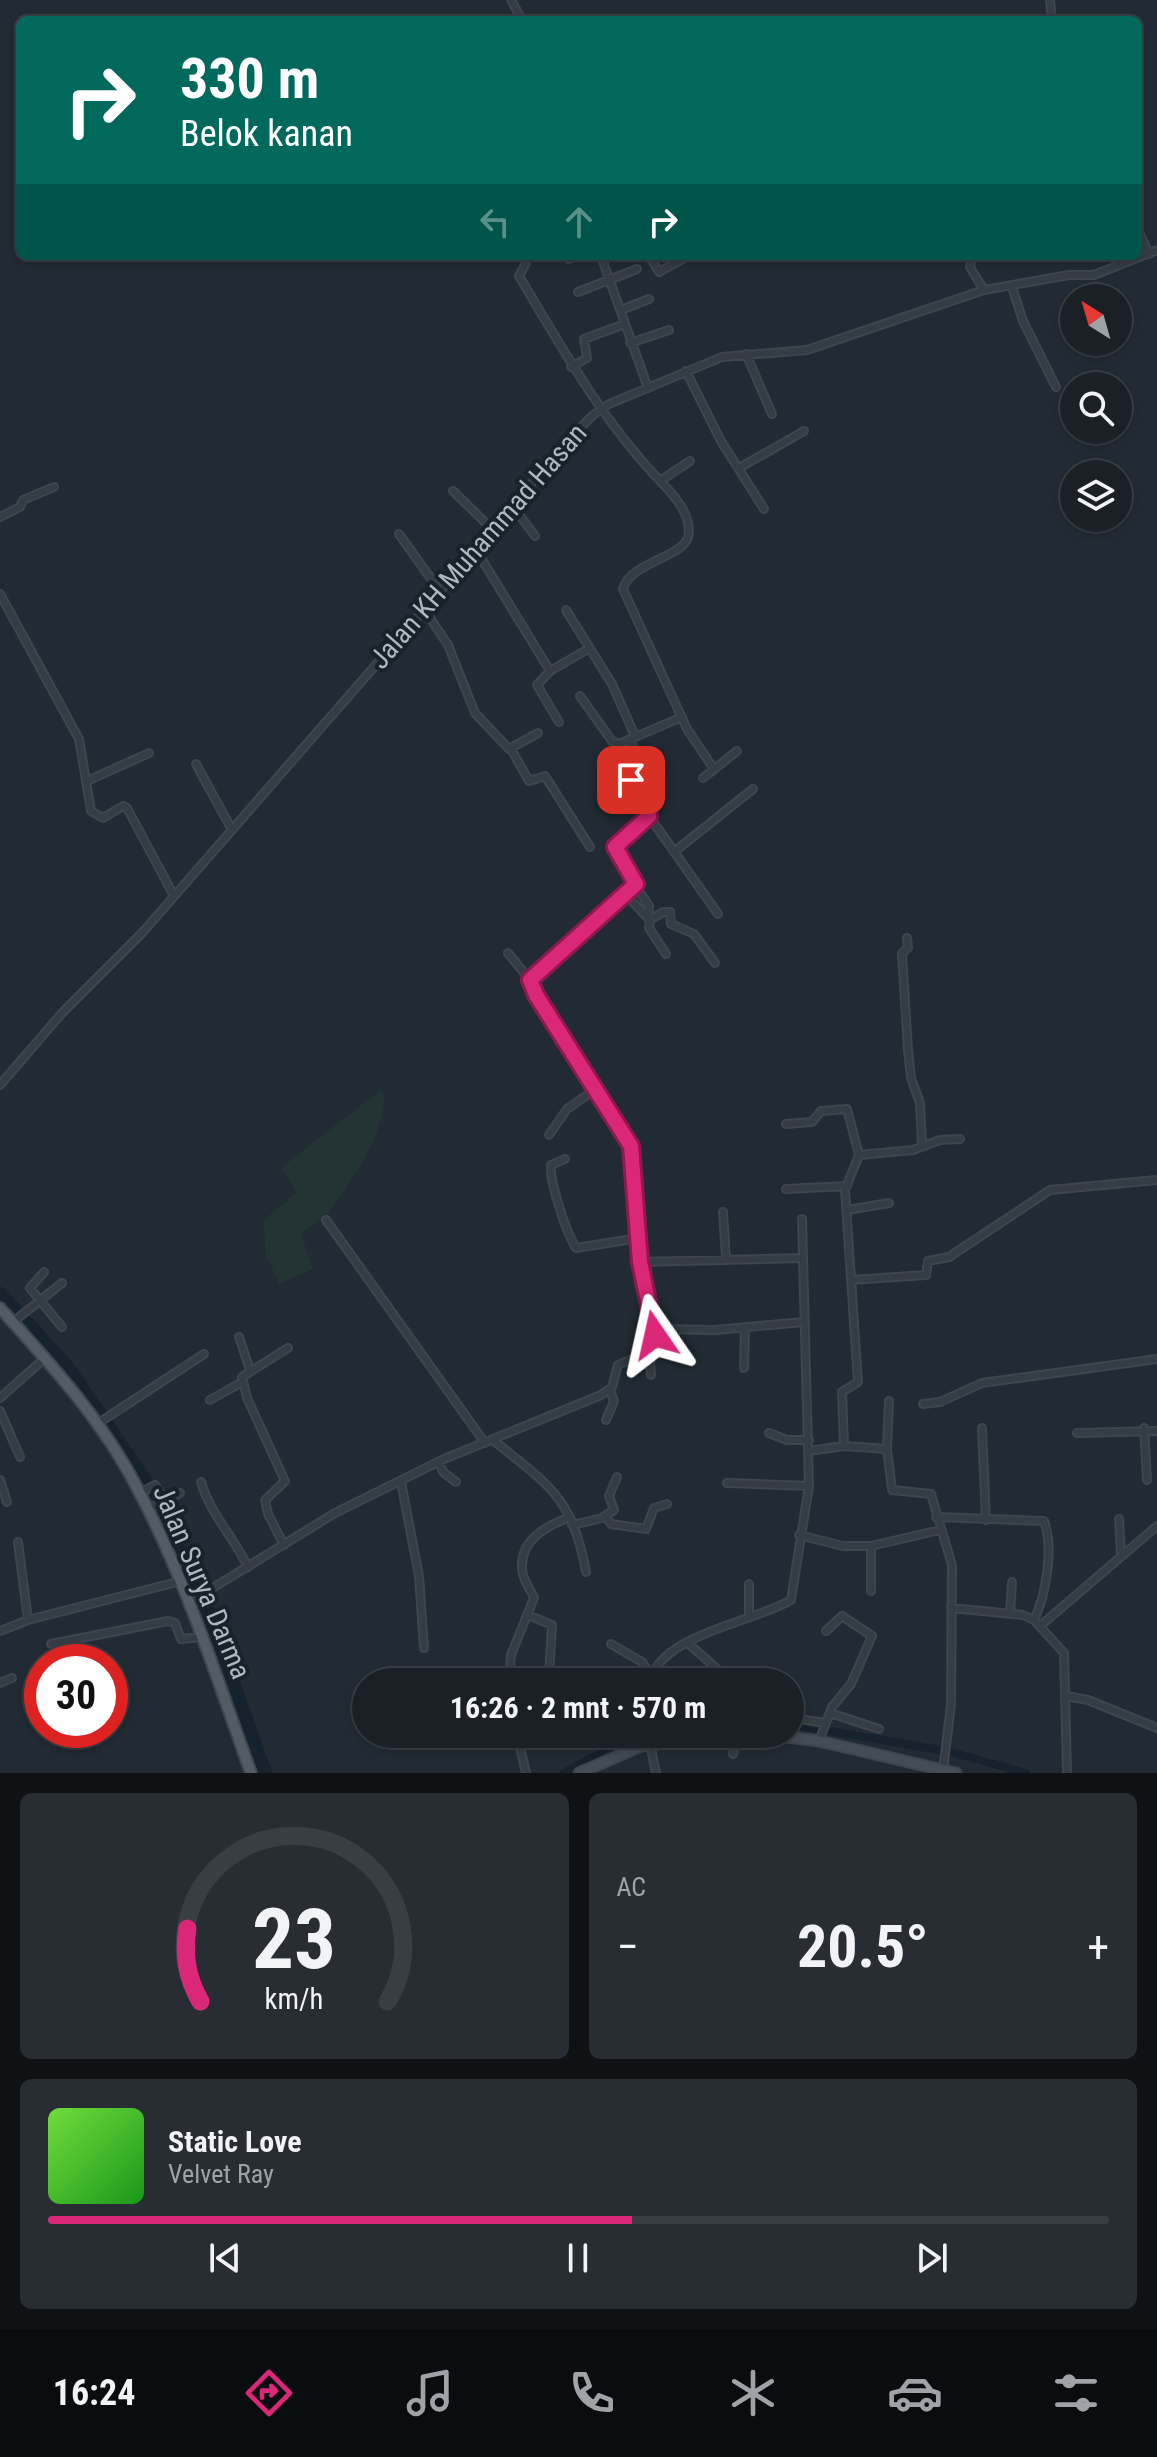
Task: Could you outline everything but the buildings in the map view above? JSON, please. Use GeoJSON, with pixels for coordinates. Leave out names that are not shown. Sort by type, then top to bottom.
{"type":"FeatureCollection","features":[{"type":"Feature","properties":{"kind":"main road","name":"Jalan Surya Darma"},"geometry":{"type":"LineString","coordinates":[[0,1308],[17,1320],[99,1423],[142,1492],[181,1581],[194,1601],[202,1637],[251,1773]]}},
{"type":"Feature","properties":{"kind":"main road"},"geometry":{"type":"LineString","coordinates":[[804,1736],[821,1738],[956,1773]]}},
{"type":"Feature","properties":{"kind":"main road"},"geometry":{"type":"LineString","coordinates":[[580,1773],[629,1748]]}},
{"type":"Feature","properties":{"kind":"street"},"geometry":{"type":"LineString","coordinates":[[1142,239],[1149,254]]}},
{"type":"Feature","properties":{"kind":"street","name":"Jalan KH Muhammad Hasan"},"geometry":{"type":"LineString","coordinates":[[1142,257],[1157,250]]}},
{"type":"Feature","properties":{"kind":"street"},"geometry":{"type":"LineString","coordinates":[[525,260],[519,276],[563,346],[571,367],[660,481],[677,498],[688,538],[627,580],[623,589],[682,717],[714,769]]}},
{"type":"Feature","properties":{"kind":"street"},"geometry":{"type":"LineString","coordinates":[[602,260],[648,388]]}},
{"type":"Feature","properties":{"kind":"street"},"geometry":{"type":"LineString","coordinates":[[652,260],[659,272],[681,260]]}},
{"type":"Feature","properties":{"kind":"street"},"geometry":{"type":"LineString","coordinates":[[972,260],[971,270],[984,290]]}},
{"type":"Feature","properties":{"kind":"street","name":"Jalan KH Muhammad Hasan"},"geometry":{"type":"LineString","coordinates":[[0,1085],[476,550],[565,443],[602,409],[722,357],[807,350],[984,290],[1069,275],[1103,273],[1134,260]]}},
{"type":"Feature","properties":{"kind":"street"},"geometry":{"type":"LineString","coordinates":[[578,292],[637,269]]}},
{"type":"Feature","properties":{"kind":"street"},"geometry":{"type":"LineString","coordinates":[[1012,287],[1023,321],[1056,387]]}},
{"type":"Feature","properties":{"kind":"street"},"geometry":{"type":"LineString","coordinates":[[621,310],[649,299]]}},
{"type":"Feature","properties":{"kind":"street"},"geometry":{"type":"LineString","coordinates":[[571,367],[587,359],[584,339],[625,324]]}},
{"type":"Feature","properties":{"kind":"street"},"geometry":{"type":"LineString","coordinates":[[630,343],[669,330]]}},
{"type":"Feature","properties":{"kind":"street"},"geometry":{"type":"LineString","coordinates":[[746,354],[772,414]]}},
{"type":"Feature","properties":{"kind":"street"},"geometry":{"type":"LineString","coordinates":[[686,371],[764,509]]}},
{"type":"Feature","properties":{"kind":"street"},"geometry":{"type":"LineString","coordinates":[[739,468],[804,431]]}},
{"type":"Feature","properties":{"kind":"street"},"geometry":{"type":"LineString","coordinates":[[660,481],[690,461]]}},
{"type":"Feature","properties":{"kind":"street"},"geometry":{"type":"LineString","coordinates":[[0,517],[20,507],[24,499],[54,487]]}},
{"type":"Feature","properties":{"kind":"street"},"geometry":{"type":"LineString","coordinates":[[453,491],[492,529]]}},
{"type":"Feature","properties":{"kind":"street"},"geometry":{"type":"LineString","coordinates":[[512,505],[535,536]]}},
{"type":"Feature","properties":{"kind":"street"},"geometry":{"type":"LineString","coordinates":[[399,534],[439,590]]}},
{"type":"Feature","properties":{"kind":"street"},"geometry":{"type":"LineString","coordinates":[[476,550],[550,671]]}},
{"type":"Feature","properties":{"kind":"street"},"geometry":{"type":"LineString","coordinates":[[0,594],[79,739],[94,815],[103,818],[123,806],[127,808],[173,894]]}},
{"type":"Feature","properties":{"kind":"street"},"geometry":{"type":"LineString","coordinates":[[424,609],[448,645],[475,713],[511,749],[529,781],[545,776],[590,847]]}},
{"type":"Feature","properties":{"kind":"street"},"geometry":{"type":"LineString","coordinates":[[566,610],[612,684],[638,759],[629,774],[649,816],[718,914]]}},
{"type":"Feature","properties":{"kind":"street"},"geometry":{"type":"LineString","coordinates":[[559,722],[537,685],[550,671],[588,649]]}},
{"type":"Feature","properties":{"kind":"street"},"geometry":{"type":"LineString","coordinates":[[580,696],[612,741],[619,744],[682,717]]}},
{"type":"Feature","properties":{"kind":"street"},"geometry":{"type":"LineString","coordinates":[[511,749],[538,733]]}},
{"type":"Feature","properties":{"kind":"street"},"geometry":{"type":"LineString","coordinates":[[703,778],[737,751]]}},
{"type":"Feature","properties":{"kind":"street"},"geometry":{"type":"LineString","coordinates":[[87,781],[149,753]]}},
{"type":"Feature","properties":{"kind":"street"},"geometry":{"type":"LineString","coordinates":[[196,764],[231,828]]}},
{"type":"Feature","properties":{"kind":"street"},"geometry":{"type":"LineString","coordinates":[[674,852],[753,789]]}},
{"type":"Feature","properties":{"kind":"street"},"geometry":{"type":"LineString","coordinates":[[530,980],[635,885],[637,880],[615,847],[649,816]]}},
{"type":"Feature","properties":{"kind":"street"},"geometry":{"type":"LineString","coordinates":[[635,885],[649,906],[649,928],[666,954]]}},
{"type":"Feature","properties":{"kind":"street"},"geometry":{"type":"LineString","coordinates":[[626,895],[649,920]]}},
{"type":"Feature","properties":{"kind":"street"},"geometry":{"type":"LineString","coordinates":[[649,920],[663,912],[670,912],[671,924],[694,934],[715,963]]}},
{"type":"Feature","properties":{"kind":"street"},"geometry":{"type":"LineString","coordinates":[[907,938],[908,948],[902,953],[908,1050],[911,1078],[920,1103],[922,1146]]}},
{"type":"Feature","properties":{"kind":"street"},"geometry":{"type":"LineString","coordinates":[[508,953],[530,980],[536,995],[597,1088],[634,1155],[640,1262],[654,1329],[654,1345],[649,1352],[618,1365],[610,1390],[614,1401],[606,1420]]}},
{"type":"Feature","properties":{"kind":"street"},"geometry":{"type":"LineString","coordinates":[[549,1135],[567,1109],[597,1088]]}},
{"type":"Feature","properties":{"kind":"street"},"geometry":{"type":"LineString","coordinates":[[786,1124],[812,1122],[821,1111],[847,1109],[859,1155],[847,1186],[858,1382],[842,1392],[844,1446]]}},
{"type":"Feature","properties":{"kind":"street"},"geometry":{"type":"LineString","coordinates":[[859,1155],[960,1139]]}},
{"type":"Feature","properties":{"kind":"street"},"geometry":{"type":"LineString","coordinates":[[565,1159],[554,1163],[550,1169],[554,1195],[576,1248],[639,1238]]}},
{"type":"Feature","properties":{"kind":"street"},"geometry":{"type":"LineString","coordinates":[[851,1280],[926,1275],[928,1261],[949,1257],[1050,1190],[1157,1180]]}},
{"type":"Feature","properties":{"kind":"street"},"geometry":{"type":"LineString","coordinates":[[786,1189],[847,1186]]}},
{"type":"Feature","properties":{"kind":"street"},"geometry":{"type":"LineString","coordinates":[[847,1210],[889,1203]]}},
{"type":"Feature","properties":{"kind":"street"},"geometry":{"type":"LineString","coordinates":[[723,1212],[726,1258]]}},
{"type":"Feature","properties":{"kind":"street"},"geometry":{"type":"LineString","coordinates":[[656,1668],[689,1644],[791,1600],[809,1486],[802,1219]]}},
{"type":"Feature","properties":{"kind":"street"},"geometry":{"type":"LineString","coordinates":[[326,1220],[490,1442],[559,1495],[581,1545],[586,1572]]}},
{"type":"Feature","properties":{"kind":"street"},"geometry":{"type":"LineString","coordinates":[[640,1262],[802,1258]]}},
{"type":"Feature","properties":{"kind":"street"},"geometry":{"type":"LineString","coordinates":[[44,1272],[30,1286],[62,1327]]}},
{"type":"Feature","properties":{"kind":"street"},"geometry":{"type":"LineString","coordinates":[[17,1320],[62,1283]]}},
{"type":"Feature","properties":{"kind":"street"},"geometry":{"type":"LineString","coordinates":[[654,1329],[745,1328],[804,1322]]}},
{"type":"Feature","properties":{"kind":"street"},"geometry":{"type":"LineString","coordinates":[[744,1368],[745,1328]]}},
{"type":"Feature","properties":{"kind":"street"},"geometry":{"type":"LineString","coordinates":[[239,1337],[250,1370]]}},
{"type":"Feature","properties":{"kind":"street"},"geometry":{"type":"LineString","coordinates":[[284,1545],[268,1514],[265,1500],[285,1481],[242,1377],[288,1348]]}},
{"type":"Feature","properties":{"kind":"street"},"geometry":{"type":"LineString","coordinates":[[649,1352],[651,1375]]}},
{"type":"Feature","properties":{"kind":"street"},"geometry":{"type":"LineString","coordinates":[[99,1423],[204,1354]]}},
{"type":"Feature","properties":{"kind":"street"},"geometry":{"type":"LineString","coordinates":[[0,1398],[45,1358]]}},
{"type":"Feature","properties":{"kind":"street"},"geometry":{"type":"LineString","coordinates":[[923,1404],[940,1402],[982,1383],[1157,1359]]}},
{"type":"Feature","properties":{"kind":"street"},"geometry":{"type":"LineString","coordinates":[[210,1400],[242,1382]]}},
{"type":"Feature","properties":{"kind":"street"},"geometry":{"type":"LineString","coordinates":[[194,1601],[335,1513],[439,1462],[610,1390]]}},
{"type":"Feature","properties":{"kind":"street"},"geometry":{"type":"LineString","coordinates":[[889,1401],[887,1449],[892,1490],[929,1492],[952,1565],[948,1745],[943,1768]]}},
{"type":"Feature","properties":{"kind":"street"},"geometry":{"type":"LineString","coordinates":[[0,1411],[20,1457]]}},
{"type":"Feature","properties":{"kind":"street"},"geometry":{"type":"LineString","coordinates":[[982,1428],[986,1520]]}},
{"type":"Feature","properties":{"kind":"street"},"geometry":{"type":"LineString","coordinates":[[1144,1428],[1147,1480]]}},
{"type":"Feature","properties":{"kind":"street"},"geometry":{"type":"LineString","coordinates":[[1077,1433],[1144,1428],[1157,1431]]}},
{"type":"Feature","properties":{"kind":"street"},"geometry":{"type":"LineString","coordinates":[[769,1433],[787,1440],[809,1440]]}},
{"type":"Feature","properties":{"kind":"street"},"geometry":{"type":"LineString","coordinates":[[809,1451],[844,1446],[887,1449]]}},
{"type":"Feature","properties":{"kind":"street"},"geometry":{"type":"LineString","coordinates":[[439,1462],[443,1472],[456,1482]]}},
{"type":"Feature","properties":{"kind":"street"},"geometry":{"type":"LineString","coordinates":[[572,1525],[605,1516],[615,1507],[609,1495],[617,1477]]}},
{"type":"Feature","properties":{"kind":"street"},"geometry":{"type":"LineString","coordinates":[[0,1480],[7,1502]]}},
{"type":"Feature","properties":{"kind":"street"},"geometry":{"type":"LineString","coordinates":[[201,1482],[212,1513],[233,1538],[248,1567]]}},
{"type":"Feature","properties":{"kind":"street"},"geometry":{"type":"LineString","coordinates":[[401,1482],[419,1576],[424,1648]]}},
{"type":"Feature","properties":{"kind":"street"},"geometry":{"type":"LineString","coordinates":[[727,1483],[809,1486]]}},
{"type":"Feature","properties":{"kind":"street"},"geometry":{"type":"LineString","coordinates":[[142,1492],[152,1486],[170,1511]]}},
{"type":"Feature","properties":{"kind":"street"},"geometry":{"type":"LineString","coordinates":[[150,1508],[180,1493]]}},
{"type":"Feature","properties":{"kind":"street"},"geometry":{"type":"LineString","coordinates":[[605,1516],[611,1524],[646,1529],[654,1508],[667,1504]]}},
{"type":"Feature","properties":{"kind":"street"},"geometry":{"type":"LineString","coordinates":[[510,1668],[511,1655],[534,1598],[522,1571],[524,1553],[538,1532],[570,1517]]}},
{"type":"Feature","properties":{"kind":"street"},"geometry":{"type":"LineString","coordinates":[[936,1517],[1044,1521],[1044,1599],[1034,1620]]}},
{"type":"Feature","properties":{"kind":"street"},"geometry":{"type":"LineString","coordinates":[[1119,1519],[1121,1555]]}},
{"type":"Feature","properties":{"kind":"street"},"geometry":{"type":"LineString","coordinates":[[1040,1626],[1157,1526]]}},
{"type":"Feature","properties":{"kind":"street"},"geometry":{"type":"LineString","coordinates":[[799,1535],[843,1546],[885,1546],[940,1530]]}},
{"type":"Feature","properties":{"kind":"street"},"geometry":{"type":"LineString","coordinates":[[18,1542],[28,1620]]}},
{"type":"Feature","properties":{"kind":"street"},"geometry":{"type":"LineString","coordinates":[[871,1546],[871,1591]]}},
{"type":"Feature","properties":{"kind":"street"},"geometry":{"type":"LineString","coordinates":[[0,1631],[28,1620],[181,1581]]}},
{"type":"Feature","properties":{"kind":"street"},"geometry":{"type":"LineString","coordinates":[[1010,1614],[1012,1582]]}},
{"type":"Feature","properties":{"kind":"street"},"geometry":{"type":"LineString","coordinates":[[749,1584],[749,1616]]}},
{"type":"Feature","properties":{"kind":"street"},"geometry":{"type":"LineString","coordinates":[[951,1608],[1010,1614],[1034,1620],[1064,1653],[1067,1773]]}},
{"type":"Feature","properties":{"kind":"street"},"geometry":{"type":"LineString","coordinates":[[528,1615],[552,1625],[549,1668]]}},
{"type":"Feature","properties":{"kind":"street"},"geometry":{"type":"LineString","coordinates":[[821,1738],[830,1713],[851,1684],[872,1636],[842,1616],[826,1631]]}},
{"type":"Feature","properties":{"kind":"street"},"geometry":{"type":"LineString","coordinates":[[51,1644],[168,1621],[175,1623],[181,1639],[202,1637]]}},
{"type":"Feature","properties":{"kind":"street"},"geometry":{"type":"LineString","coordinates":[[611,1644],[642,1662],[645,1668]]}},
{"type":"Feature","properties":{"kind":"street"},"geometry":{"type":"LineString","coordinates":[[689,1644],[716,1668]]}},
{"type":"Feature","properties":{"kind":"street"},"geometry":{"type":"LineString","coordinates":[[0,1683],[12,1678]]}},
{"type":"Feature","properties":{"kind":"street"},"geometry":{"type":"LineString","coordinates":[[1066,1696],[1088,1700],[1157,1728]]}},
{"type":"Feature","properties":{"kind":"street"},"geometry":{"type":"LineString","coordinates":[[830,1713],[879,1729]]}},
{"type":"Feature","properties":{"kind":"street"},"geometry":{"type":"LineString","coordinates":[[804,1722],[825,1724]]}},
{"type":"Feature","properties":{"kind":"street"},"geometry":{"type":"LineString","coordinates":[[520,1748],[526,1773]]}},
{"type":"Feature","properties":{"kind":"street"},"geometry":{"type":"LineString","coordinates":[[646,1748],[656,1773]]}},
{"type":"Feature","properties":{"kind":"street"},"geometry":{"type":"LineString","coordinates":[[733,1754],[734,1748]]}},
{"type":"Feature","properties":{"kind":"shaded area"},"geometry":{"type":"Polygon","coordinates":[[[382,1089],[384,1102],[381,1118],[366,1154],[326,1215],[301,1234],[313,1269],[279,1284],[265,1252],[264,1220],[296,1193],[282,1167],[382,1089]]]}},
{"type":"Feature","properties":{"kind":"waterway"},"geometry":{"type":"LineString","coordinates":[[0,1294],[66,1365],[144,1479],[209,1614],[265,1773]]}},
{"type":"Feature","properties":{"kind":"waterway"},"geometry":{"type":"LineString","coordinates":[[804,1726],[951,1752],[1026,1773]]}},
{"type":"Feature","properties":{"kind":"waterway"},"geometry":{"type":"LineString","coordinates":[[563,1773],[611,1748]]}},
{"type":"Feature","properties":{"kind":"route"},"geometry":{"type":"LineString","coordinates":[[631,780],[649,816],[615,847],[637,880],[636,884],[603,912],[584,935],[530,980],[532,989],[604,1098],[631,1146],[640,1262],[655,1335]]}}]}
